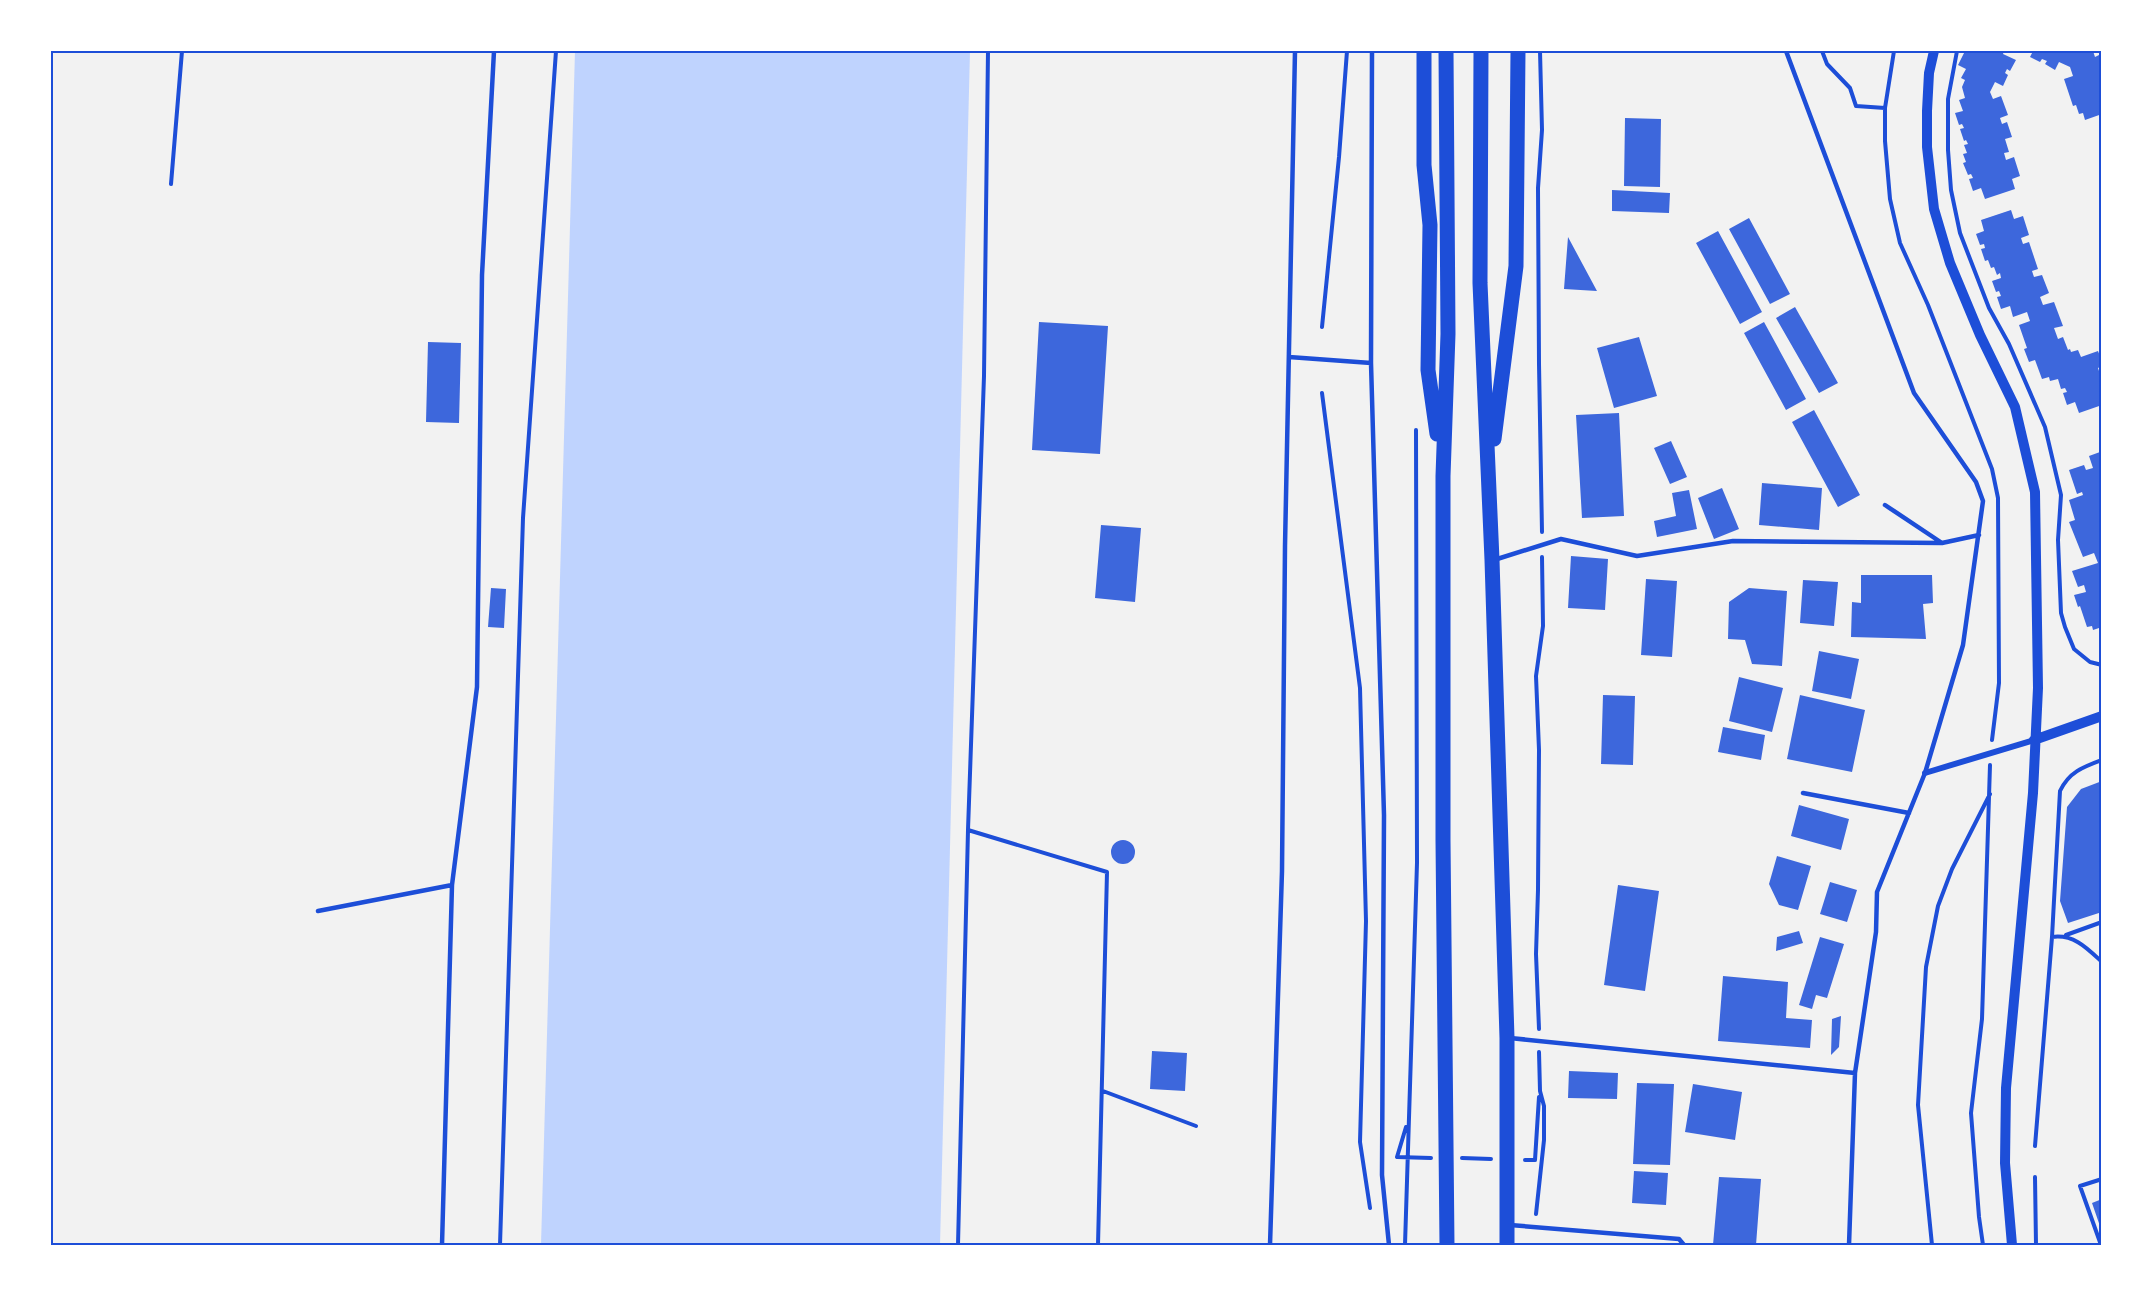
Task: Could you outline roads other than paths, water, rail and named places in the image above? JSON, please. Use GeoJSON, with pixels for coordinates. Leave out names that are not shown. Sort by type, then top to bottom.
{"type":"FeatureCollection","features":[{"type":"Feature","properties":{"kind":"main road"},"geometry":{"type":"LineString","coordinates":[[1424,51],[1424,165],[1430,225],[1428,370],[1443,476]]}},
{"type":"Feature","properties":{"kind":"main road"},"geometry":{"type":"LineString","coordinates":[[1446,51],[1448,334],[1443,476],[1443,840],[1447,1245]]}},
{"type":"Feature","properties":{"kind":"main road"},"geometry":{"type":"LineString","coordinates":[[1481,51],[1480,283],[1490,478],[1507,1038],[1507,1245]]}},
{"type":"Feature","properties":{"kind":"main road"},"geometry":{"type":"LineString","coordinates":[[1490,478],[1516,266],[1518,51]]}},
{"type":"Feature","properties":{"kind":"street"},"geometry":{"type":"LineString","coordinates":[[1934,51],[1929,73],[1927,111],[1927,147],[1934,209],[1950,263],[1980,335],[2015,406],[2035,492],[2038,688],[2033,793],[2006,1088],[2005,1163],[2012,1245]]}},
{"type":"Feature","properties":{"kind":"street"},"geometry":{"type":"LineString","coordinates":[[1925,773],[2034,740],[2102,716]]}},
{"type":"Feature","properties":{"kind":"lane"},"geometry":{"type":"LineString","coordinates":[[442,1245],[452,885],[477,687],[482,275],[494,51]]}},
{"type":"Feature","properties":{"kind":"lane"},"geometry":{"type":"LineString","coordinates":[[1270,1245],[1282,871],[1295,51]]}},
{"type":"Feature","properties":{"kind":"lane"},"geometry":{"type":"LineString","coordinates":[[1372,51],[1371,363],[1384,815],[1382,1175],[1389,1245]]}},
{"type":"Feature","properties":{"kind":"lane"},"geometry":{"type":"LineString","coordinates":[[1786,51],[1914,393],[1976,482],[1983,501],[1963,645],[1925,773],[1877,892],[1876,932],[1855,1073],[1849,1245]]}},
{"type":"Feature","properties":{"kind":"lane"},"geometry":{"type":"LineString","coordinates":[[1289,357],[1371,363]]}},
{"type":"Feature","properties":{"kind":"lane"},"geometry":{"type":"LineString","coordinates":[[1885,505],[1942,543]]}},
{"type":"Feature","properties":{"kind":"lane"},"geometry":{"type":"LineString","coordinates":[[1492,560],[1561,539],[1637,556],[1733,541],[1942,543],[1979,535]]}},
{"type":"Feature","properties":{"kind":"lane"},"geometry":{"type":"LineString","coordinates":[[1803,793],[1909,813]]}},
{"type":"Feature","properties":{"kind":"lane"},"geometry":{"type":"LineString","coordinates":[[318,911],[452,885]]}},
{"type":"Feature","properties":{"kind":"lane"},"geometry":{"type":"LineString","coordinates":[[1507,1038],[1855,1073]]}},
{"type":"Feature","properties":{"kind":"lane"},"geometry":{"type":"LineString","coordinates":[[1507,1224],[1679,1239],[1684,1245]]}},
{"type":"Feature","properties":{"kind":"water"},"geometry":{"type":"Polygon","coordinates":[[[575,51],[970,51],[940,1245],[541,1245],[575,51]]]}}]}
